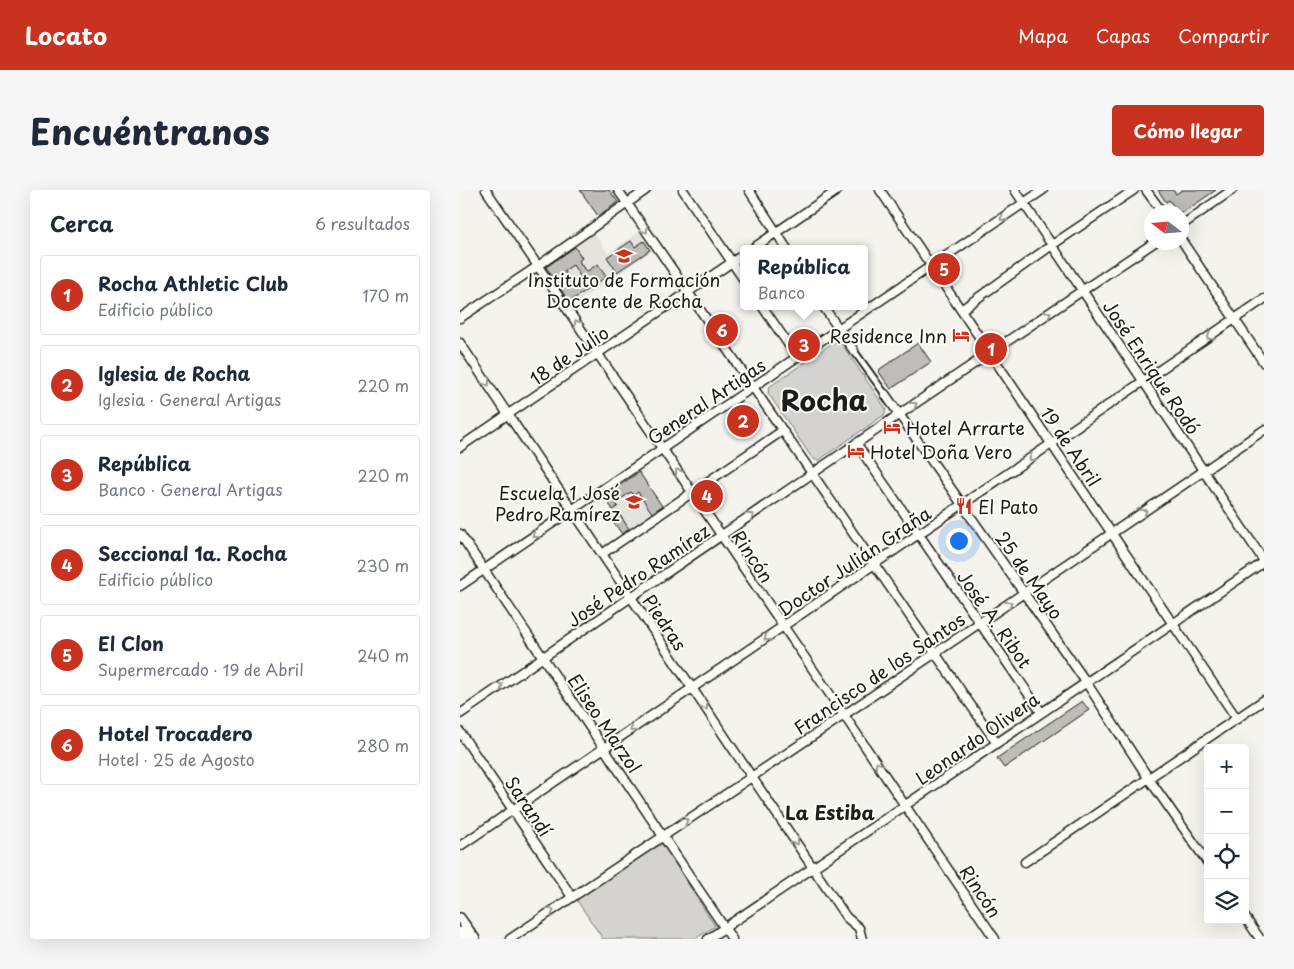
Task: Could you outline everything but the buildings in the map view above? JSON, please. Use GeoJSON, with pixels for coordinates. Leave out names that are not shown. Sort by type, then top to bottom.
{"type":"FeatureCollection","features":[{"type":"Feature","properties":{"kind":"street","name":"Rincón"},"geometry":{"type":"LineString","coordinates":[[486,190],[995,939]]}},
{"type":"Feature","properties":{"kind":"street"},"geometry":{"type":"LineString","coordinates":[[618,190],[996,742]]}},
{"type":"Feature","properties":{"kind":"street"},"geometry":{"type":"LineString","coordinates":[[460,318],[646,190]]}},
{"type":"Feature","properties":{"kind":"street"},"geometry":{"type":"LineString","coordinates":[[683,190],[740,274]]}},
{"type":"Feature","properties":{"kind":"street"},"geometry":{"type":"LineString","coordinates":[[749,190],[784,245]]}},
{"type":"Feature","properties":{"kind":"street"},"geometry":{"type":"LineString","coordinates":[[758,245],[838,190]]}},
{"type":"Feature","properties":{"kind":"street","name":"19 de Abril"},"geometry":{"type":"LineString","coordinates":[[880,190],[1237,719]]}},
{"type":"Feature","properties":{"kind":"street","name":"José Enrique Rodó"},"geometry":{"type":"LineString","coordinates":[[1015,190],[1264,561]]}},
{"type":"Feature","properties":{"kind":"street","name":"General Artigas"},"geometry":{"type":"LineString","coordinates":[[868,309],[1043,190]]}},
{"type":"Feature","properties":{"kind":"street"},"geometry":{"type":"LineString","coordinates":[[961,310],[1052,245],[1134,190]]}},
{"type":"Feature","properties":{"kind":"street"},"geometry":{"type":"LineString","coordinates":[[1146,190],[1157,205]]}},
{"type":"Feature","properties":{"kind":"street"},"geometry":{"type":"LineString","coordinates":[[1189,220],[1232,190]]}},
{"type":"Feature","properties":{"kind":"street","name":"José Pedro Ramírez"},"geometry":{"type":"LineString","coordinates":[[460,714],[856,443],[1144,249]]}},
{"type":"Feature","properties":{"kind":"street"},"geometry":{"type":"LineString","coordinates":[[1187,250],[1264,362]]}},
{"type":"Feature","properties":{"kind":"street","name":"18 de Julio"},"geometry":{"type":"LineString","coordinates":[[460,447],[740,257]]}},
{"type":"Feature","properties":{"kind":"street","name":"Doctor Julián Graña"},"geometry":{"type":"LineString","coordinates":[[460,846],[1264,299]]}},
{"type":"Feature","properties":{"kind":"street"},"geometry":{"type":"LineString","coordinates":[[765,310],[797,358]]}},
{"type":"Feature","properties":{"kind":"street","name":"25 de Mayo"},"geometry":{"type":"LineString","coordinates":[[826,310],[1025,593],[1149,779],[1204,857]]}},
{"type":"Feature","properties":{"kind":"street","name":"General Artigas"},"geometry":{"type":"LineString","coordinates":[[460,586],[866,310]]}},
{"type":"Feature","properties":{"kind":"street","name":"Piedras"},"geometry":{"type":"LineString","coordinates":[[460,343],[846,917],[860,928],[862,939]]}},
{"type":"Feature","properties":{"kind":"street","name":"Francisco de los Santos"},"geometry":{"type":"LineString","coordinates":[[510,939],[1264,430]]}},
{"type":"Feature","properties":{"kind":"street"},"geometry":{"type":"LineString","coordinates":[[602,554],[782,432]]}},
{"type":"Feature","properties":{"kind":"street","name":"José A. Ribot"},"geometry":{"type":"LineString","coordinates":[[856,443],[1041,712]]}},
{"type":"Feature","properties":{"kind":"street","name":"Eliseo Marzol"},"geometry":{"type":"LineString","coordinates":[[460,534],[732,939]]}},
{"type":"Feature","properties":{"kind":"street","name":"Leonardo Olivera"},"geometry":{"type":"LineString","coordinates":[[708,939],[1264,561]]}},
{"type":"Feature","properties":{"kind":"street"},"geometry":{"type":"LineString","coordinates":[[1025,862],[1264,700]]}},
{"type":"Feature","properties":{"kind":"street","name":"Sarandí"},"geometry":{"type":"LineString","coordinates":[[460,732],[572,897]]}},
{"type":"Feature","properties":{"kind":"street"},"geometry":{"type":"LineString","coordinates":[[460,918],[474,939]]}},
{"type":"Feature","properties":{"kind":"street"},"geometry":{"type":"LineString","coordinates":[[1249,924],[1260,939]]}},
{"type":"Feature","properties":{"kind":"street"},"geometry":{"type":"LineString","coordinates":[[460,932],[465,939]]}},
{"type":"Feature","properties":{"kind":"shaded area"},"geometry":{"type":"Polygon","coordinates":[[[639,232],[652,251],[572,306],[545,266],[594,233],[608,253],[639,232]]]}},
{"type":"Feature","properties":{"kind":"shaded area"},"geometry":{"type":"Polygon","coordinates":[[[834,342],[841,343],[886,409],[884,415],[819,460],[816,460],[812,458],[768,393],[769,387],[834,342]]]}},
{"type":"Feature","properties":{"kind":"shaded area","name":"Escuela 1 José Pedro Ramírez"},"geometry":{"type":"Polygon","coordinates":[[[639,472],[663,508],[623,536],[613,520],[617,516],[604,496],[639,472]]]}},
{"type":"Feature","properties":{"kind":"shaded area"},"geometry":{"type":"Polygon","coordinates":[[[662,843],[715,926],[695,939],[603,939],[576,899],[662,843]]]}},
{"type":"Feature","properties":{"kind":"place","name":"Instituto de Formación Docente de Rocha"},"geometry":{"type":"Point","coordinates":[624,256]}},
{"type":"Feature","properties":{"kind":"place","name":"El Clon"},"geometry":{"type":"Point","coordinates":[944,269]}},
{"type":"Feature","properties":{"kind":"place","name":"Hotel Trocadero"},"geometry":{"type":"Point","coordinates":[722,330]}},
{"type":"Feature","properties":{"kind":"place","name":"Residence Inn"},"geometry":{"type":"Point","coordinates":[961,335]}},
{"type":"Feature","properties":{"kind":"place","name":"República"},"geometry":{"type":"Point","coordinates":[804,345]}},
{"type":"Feature","properties":{"kind":"place","name":"Rocha Athletic Club"},"geometry":{"type":"Point","coordinates":[991,349]}},
{"type":"Feature","properties":{"kind":"place","name":"Iglesia de Rocha"},"geometry":{"type":"Point","coordinates":[743,421]}},
{"type":"Feature","properties":{"kind":"place","name":"Hotel Arrarte"},"geometry":{"type":"Point","coordinates":[892,427]}},
{"type":"Feature","properties":{"kind":"place","name":"Hotel Doña Vero"},"geometry":{"type":"Point","coordinates":[856,451]}},
{"type":"Feature","properties":{"kind":"place","name":"Seccional 1a. Rocha"},"geometry":{"type":"Point","coordinates":[707,496]}},
{"type":"Feature","properties":{"kind":"place","name":"Escuela 1 José Pedro Ramírez"},"geometry":{"type":"Point","coordinates":[634,502]}},
{"type":"Feature","properties":{"kind":"place","name":"El Pato"},"geometry":{"type":"Point","coordinates":[964,506]}},
{"type":"Feature","properties":{"kind":"district","name":"Rocha"},"geometry":{"type":"Point","coordinates":[824,399]}},
{"type":"Feature","properties":{"kind":"district","name":"La Estiba"},"geometry":{"type":"Point","coordinates":[830,812]}}]}
